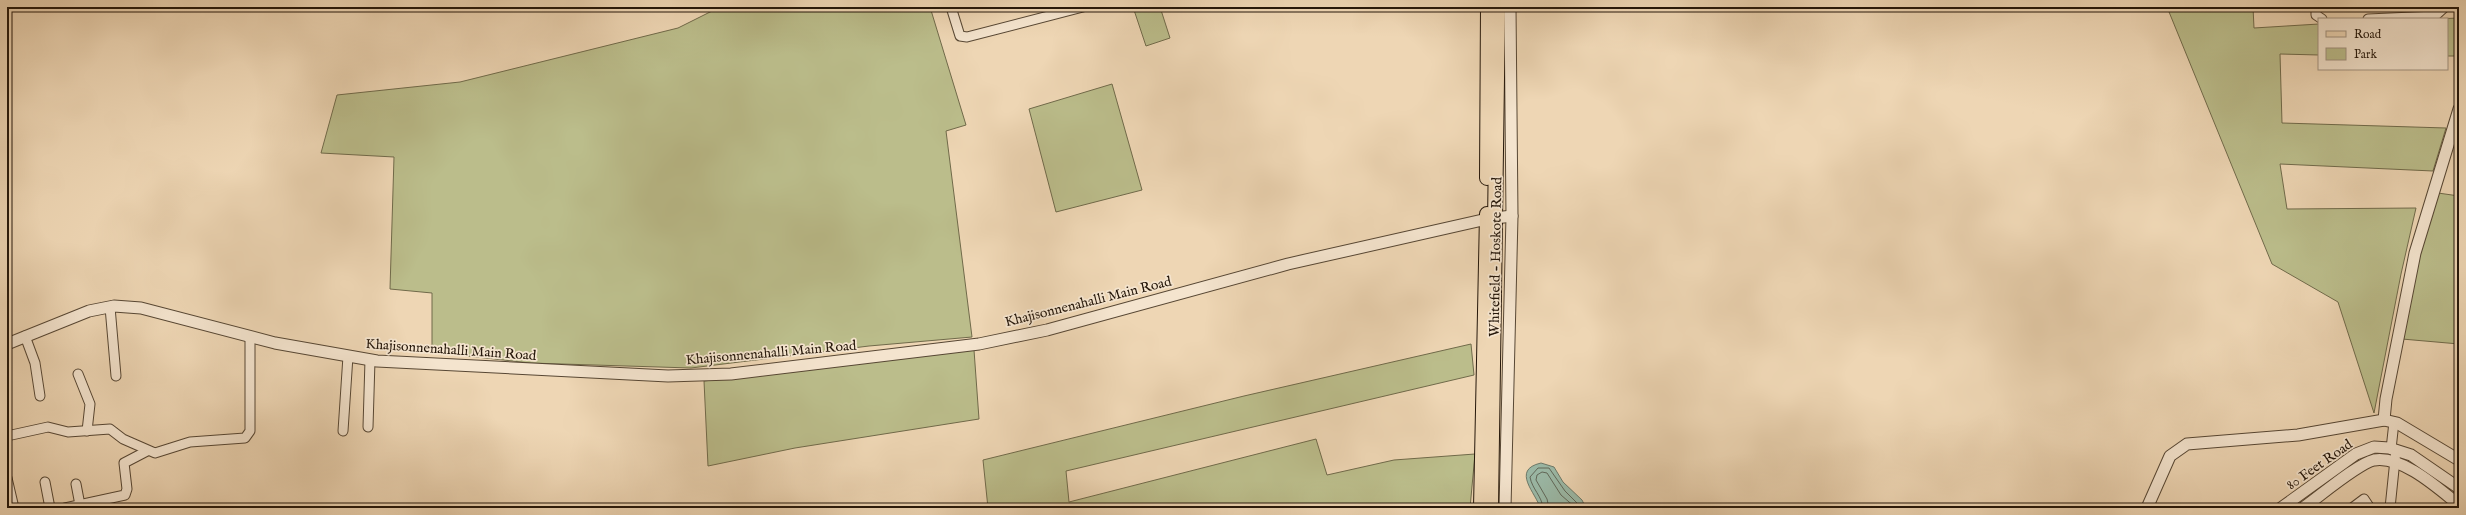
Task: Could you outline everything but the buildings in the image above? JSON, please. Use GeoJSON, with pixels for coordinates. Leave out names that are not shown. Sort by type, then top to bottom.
{"type":"FeatureCollection","features":[{"type":"Feature","properties":{"kind":"main road","name":"Whitefield - Hoskote Road"},"geometry":{"type":"LineString","coordinates":[[1488,7],[1492,219],[1491,508]]}},
{"type":"Feature","properties":{"kind":"main road","name":"Whitefield - Hoskote Road"},"geometry":{"type":"LineString","coordinates":[[1481,508],[1498,7]]}},
{"type":"Feature","properties":{"kind":"street"},"geometry":{"type":"LineString","coordinates":[[951,7],[960,36],[967,37],[1083,7]]}},
{"type":"Feature","properties":{"kind":"street"},"geometry":{"type":"LineString","coordinates":[[1505,508],[1512,216],[1510,7]]}},
{"type":"Feature","properties":{"kind":"street"},"geometry":{"type":"LineString","coordinates":[[2316,7],[2316,15],[2320,18]]}},
{"type":"Feature","properties":{"kind":"street"},"geometry":{"type":"LineString","coordinates":[[2390,18],[2435,16],[2445,7]]}},
{"type":"Feature","properties":{"kind":"street"},"geometry":{"type":"LineString","coordinates":[[2390,508],[2395,463],[2386,399],[2415,253],[2459,109]]}},
{"type":"Feature","properties":{"kind":"street","name":"Khajisonnenahalli Main Road"},"geometry":{"type":"LineString","coordinates":[[7,344],[89,311],[110,307],[141,308],[250,337],[370,360],[668,376],[730,374],[979,344],[1047,330],[1288,264],[1492,219],[1512,216]]}},
{"type":"Feature","properties":{"kind":"street"},"geometry":{"type":"LineString","coordinates":[[110,307],[116,376]]}},
{"type":"Feature","properties":{"kind":"street"},"geometry":{"type":"LineString","coordinates":[[25,336],[35,363],[40,396]]}},
{"type":"Feature","properties":{"kind":"street"},"geometry":{"type":"LineString","coordinates":[[65,508],[125,495],[127,488],[124,463],[147,451],[164,452],[190,442],[245,438],[249,435],[250,337]]}},
{"type":"Feature","properties":{"kind":"street"},"geometry":{"type":"LineString","coordinates":[[343,430],[348,356]]}},
{"type":"Feature","properties":{"kind":"street"},"geometry":{"type":"LineString","coordinates":[[368,427],[370,360]]}},
{"type":"Feature","properties":{"kind":"street"},"geometry":{"type":"LineString","coordinates":[[78,374],[90,404],[87,430]]}},
{"type":"Feature","properties":{"kind":"street"},"geometry":{"type":"LineString","coordinates":[[2147,508],[2170,456],[2187,444],[2298,435],[2389,421],[2459,460]]}},
{"type":"Feature","properties":{"kind":"street"},"geometry":{"type":"LineString","coordinates":[[7,436],[48,427],[68,432],[110,429],[123,439],[134,442],[147,451]]}},
{"type":"Feature","properties":{"kind":"street","name":"80 Feet Road"},"geometry":{"type":"LineString","coordinates":[[2281,508],[2356,454],[2374,447],[2393,449],[2418,459],[2459,488]]}},
{"type":"Feature","properties":{"kind":"street","name":"80 Feet Road"},"geometry":{"type":"LineString","coordinates":[[2303,508],[2367,463],[2375,460],[2395,463],[2412,470],[2459,505]]}},
{"type":"Feature","properties":{"kind":"street"},"geometry":{"type":"LineString","coordinates":[[7,478],[14,508]]}},
{"type":"Feature","properties":{"kind":"street"},"geometry":{"type":"LineString","coordinates":[[45,482],[50,508]]}},
{"type":"Feature","properties":{"kind":"street"},"geometry":{"type":"LineString","coordinates":[[76,484],[80,505]]}},
{"type":"Feature","properties":{"kind":"street"},"geometry":{"type":"LineString","coordinates":[[2352,508],[2364,499],[2370,508]]}},
{"type":"Feature","properties":{"kind":"green space"},"geometry":{"type":"Polygon","coordinates":[[[720,7],[930,7],[966,125],[946,131],[972,337],[869,346],[691,368],[530,363],[432,352],[432,293],[390,289],[394,157],[321,153],[337,95],[460,82],[678,28],[720,7]]]}},
{"type":"Feature","properties":{"kind":"green space"},"geometry":{"type":"Polygon","coordinates":[[[1133,7],[1160,7],[1170,38],[1146,46],[1133,7]]]}},
{"type":"Feature","properties":{"kind":"green space"},"geometry":{"type":"Polygon","coordinates":[[[2167,7],[2253,7],[2254,28],[2318,24],[2318,55],[2280,54],[2282,123],[2446,128],[2433,171],[2280,164],[2287,209],[2416,208],[2401,274],[2374,413],[2338,302],[2272,264],[2167,7]]]}},
{"type":"Feature","properties":{"kind":"green space"},"geometry":{"type":"Polygon","coordinates":[[[2448,18],[2459,18],[2459,56],[2448,56],[2448,18]]]}},
{"type":"Feature","properties":{"kind":"green space"},"geometry":{"type":"Polygon","coordinates":[[[1112,84],[1142,190],[1056,212],[1029,109],[1112,84]]]}},
{"type":"Feature","properties":{"kind":"green space"},"geometry":{"type":"Polygon","coordinates":[[[2438,193],[2459,196],[2459,344],[2402,339],[2419,254],[2438,193]]]}},
{"type":"Feature","properties":{"kind":"green space"},"geometry":{"type":"Polygon","coordinates":[[[1471,344],[1474,375],[1066,471],[1069,502],[1316,439],[1327,475],[1394,460],[1475,454],[1470,508],[988,508],[983,460],[1244,396],[1471,344]]]}},
{"type":"Feature","properties":{"kind":"green space"},"geometry":{"type":"Polygon","coordinates":[[[974,350],[979,419],[795,448],[708,466],[704,381],[974,350]]]}},
{"type":"Feature","properties":{"kind":"water"},"geometry":{"type":"Polygon","coordinates":[[[1541,463],[1554,467],[1563,482],[1582,500],[1586,508],[1540,508],[1526,477],[1527,471],[1532,466],[1541,463]]]}}]}
